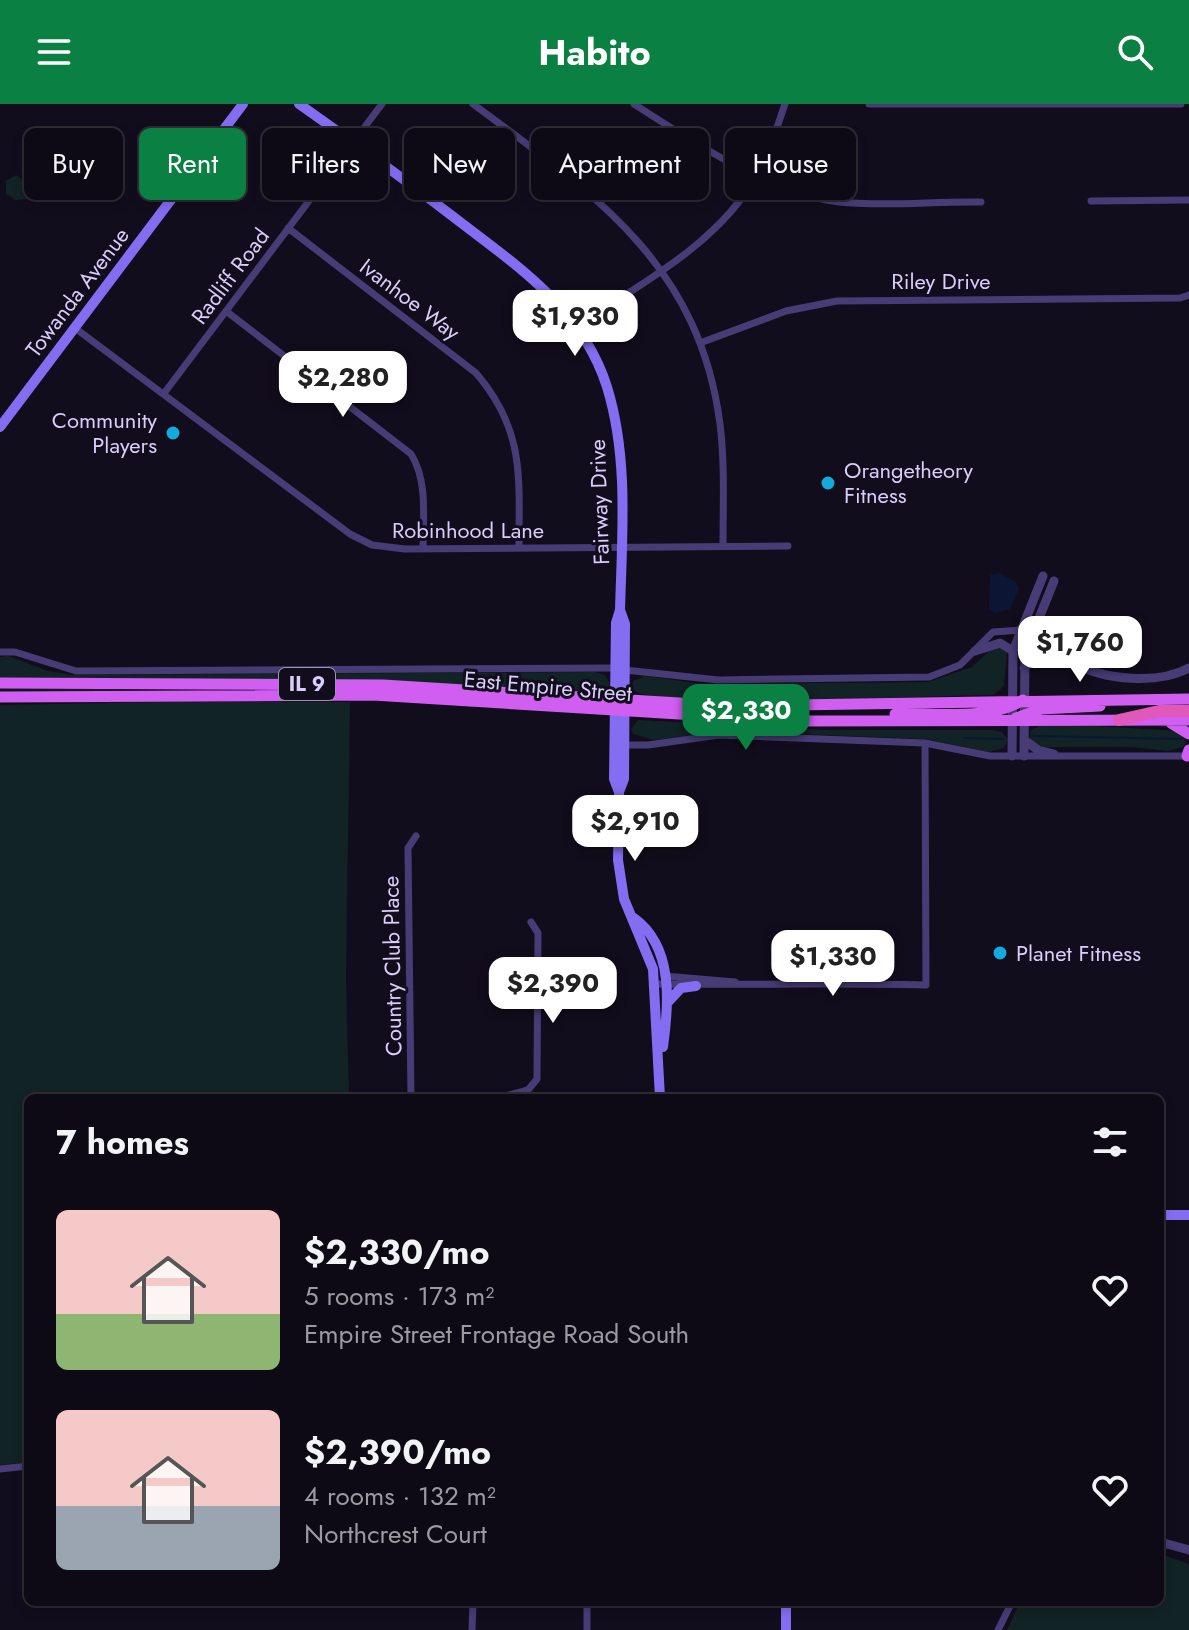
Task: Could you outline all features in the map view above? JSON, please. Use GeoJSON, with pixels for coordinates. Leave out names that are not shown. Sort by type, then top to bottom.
{"type":"FeatureCollection","features":[{"type":"Feature","properties":{"kind":"highway"},"geometry":{"type":"LineString","coordinates":[[1119,720],[1159,711],[1189,711]]}},
{"type":"Feature","properties":{"kind":"main road","name":"Towanda Avenue"},"geometry":{"type":"LineString","coordinates":[[0,427],[235,109],[243,104]]}},
{"type":"Feature","properties":{"kind":"main road","name":"Fairway Drive"},"geometry":{"type":"LineString","coordinates":[[299,104],[333,128]]}},
{"type":"Feature","properties":{"kind":"main road","name":"Fairway Drive"},"geometry":{"type":"LineString","coordinates":[[388,168],[539,282],[576,326],[607,386],[618,434],[622,547],[620,610],[616,623],[620,669],[614,779],[619,792],[619,875],[632,916],[652,935],[667,1003],[660,1069]]}},
{"type":"Feature","properties":{"kind":"main road","name":"East Empire Street"},"geometry":{"type":"LineString","coordinates":[[0,683],[372,685],[856,722],[1020,718],[1189,720]]}},
{"type":"Feature","properties":{"kind":"main road","name":"East Empire Street"},"geometry":{"type":"LineString","coordinates":[[0,697],[373,695],[619,706],[1189,699]]}},
{"type":"Feature","properties":{"kind":"main road"},"geometry":{"type":"LineString","coordinates":[[1020,718],[1041,709],[1125,704],[1135,699]]}},
{"type":"Feature","properties":{"kind":"main road"},"geometry":{"type":"LineString","coordinates":[[856,722],[873,715],[988,711],[1016,702]]}},
{"type":"Feature","properties":{"kind":"main road","name":"Fairway Drive"},"geometry":{"type":"LineString","coordinates":[[619,706],[624,745],[624,779],[619,792]]}},
{"type":"Feature","properties":{"kind":"main road"},"geometry":{"type":"LineString","coordinates":[[1155,720],[1180,726],[1189,734]]}},
{"type":"Feature","properties":{"kind":"main road","name":"Fairway Drive"},"geometry":{"type":"LineString","coordinates":[[660,980],[660,1094]]}},
{"type":"Feature","properties":{"kind":"main road"},"geometry":{"type":"LineString","coordinates":[[667,1003],[681,988],[696,986]]}},
{"type":"Feature","properties":{"kind":"main road"},"geometry":{"type":"LineString","coordinates":[[1164,1215],[1189,1215]]}},
{"type":"Feature","properties":{"kind":"main road"},"geometry":{"type":"LineString","coordinates":[[786,1606],[786,1630]]}},
{"type":"Feature","properties":{"kind":"street","name":"Radliff Road"},"geometry":{"type":"LineString","coordinates":[[364,128],[382,104]]}},
{"type":"Feature","properties":{"kind":"street"},"geometry":{"type":"LineString","coordinates":[[473,104],[587,190],[632,232],[661,269],[700,343],[720,422],[723,546]]}},
{"type":"Feature","properties":{"kind":"street"},"geometry":{"type":"LineString","coordinates":[[634,104],[725,156]]}},
{"type":"Feature","properties":{"kind":"street"},"geometry":{"type":"LineString","coordinates":[[775,128],[785,104]]}},
{"type":"Feature","properties":{"kind":"street"},"geometry":{"type":"LineString","coordinates":[[869,104],[1181,104]]}},
{"type":"Feature","properties":{"kind":"street","name":"Radliff Road"},"geometry":{"type":"LineString","coordinates":[[165,392],[309,200]]}},
{"type":"Feature","properties":{"kind":"street"},"geometry":{"type":"LineString","coordinates":[[576,326],[713,231],[737,200]]}},
{"type":"Feature","properties":{"kind":"street"},"geometry":{"type":"LineString","coordinates":[[829,200],[981,202]]}},
{"type":"Feature","properties":{"kind":"street"},"geometry":{"type":"LineString","coordinates":[[1091,201],[1189,200]]}},
{"type":"Feature","properties":{"kind":"street","name":"Ivanhoe Way"},"geometry":{"type":"LineString","coordinates":[[288,228],[476,373],[495,395],[512,429],[519,466],[519,548]]}},
{"type":"Feature","properties":{"kind":"street","name":"Riley Drive"},"geometry":{"type":"LineString","coordinates":[[700,343],[786,311],[837,301],[1180,298],[1189,295]]}},
{"type":"Feature","properties":{"kind":"street"},"geometry":{"type":"LineString","coordinates":[[226,311],[411,454],[420,473],[423,549]]}},
{"type":"Feature","properties":{"kind":"street","name":"Robinhood Lane"},"geometry":{"type":"LineString","coordinates":[[75,328],[165,392],[357,539],[389,549],[788,546]]}},
{"type":"Feature","properties":{"kind":"street"},"geometry":{"type":"LineString","coordinates":[[1024,756],[1013,651],[1043,576]]}},
{"type":"Feature","properties":{"kind":"street"},"geometry":{"type":"LineString","coordinates":[[1016,702],[1032,635],[1054,581]]}},
{"type":"Feature","properties":{"kind":"street"},"geometry":{"type":"LineString","coordinates":[[0,652],[15,652],[52,666],[90,672],[620,669],[718,680],[919,678],[951,670],[993,632],[1020,630],[1099,673],[1172,675],[1189,668]]}},
{"type":"Feature","properties":{"kind":"street"},"geometry":{"type":"LineString","coordinates":[[975,651],[1000,643],[1013,651]]}},
{"type":"Feature","properties":{"kind":"street"},"geometry":{"type":"LineString","coordinates":[[1024,668],[1034,657],[1060,653]]}},
{"type":"Feature","properties":{"kind":"street"},"geometry":{"type":"LineString","coordinates":[[1012,756],[1020,718]]}},
{"type":"Feature","properties":{"kind":"street"},"geometry":{"type":"LineString","coordinates":[[624,745],[648,745],[719,735],[925,743],[982,755],[1188,754]]}},
{"type":"Feature","properties":{"kind":"street"},"geometry":{"type":"LineString","coordinates":[[1024,740],[1038,750],[1054,754]]}},
{"type":"Feature","properties":{"kind":"street"},"geometry":{"type":"LineString","coordinates":[[660,980],[696,986],[741,983],[926,985],[925,743]]}},
{"type":"Feature","properties":{"kind":"street","name":"Country Club Place"},"geometry":{"type":"LineString","coordinates":[[411,1094],[408,848],[416,836]]}},
{"type":"Feature","properties":{"kind":"street"},"geometry":{"type":"LineString","coordinates":[[513,1094],[528,1090],[537,1079],[538,933],[531,922]]}},
{"type":"Feature","properties":{"kind":"street"},"geometry":{"type":"LineString","coordinates":[[660,980],[711,978],[741,983]]}},
{"type":"Feature","properties":{"kind":"street"},"geometry":{"type":"LineString","coordinates":[[0,1469],[24,1466]]}},
{"type":"Feature","properties":{"kind":"street"},"geometry":{"type":"LineString","coordinates":[[1164,1543],[1189,1550]]}},
{"type":"Feature","properties":{"kind":"street"},"geometry":{"type":"LineString","coordinates":[[472,1630],[473,1606]]}},
{"type":"Feature","properties":{"kind":"street"},"geometry":{"type":"LineString","coordinates":[[587,1606],[587,1630]]}},
{"type":"Feature","properties":{"kind":"street"},"geometry":{"type":"LineString","coordinates":[[998,1630],[1010,1606]]}},
{"type":"Feature","properties":{"kind":"shaded area"},"geometry":{"type":"Polygon","coordinates":[[[16,175],[24,180],[24,199],[16,200],[6,194],[6,181],[16,175]]]}},
{"type":"Feature","properties":{"kind":"shaded area"},"geometry":{"type":"Polygon","coordinates":[[[995,646],[1007,652],[1004,686],[993,695],[741,700],[688,699],[650,695],[632,689],[633,681],[645,676],[703,684],[928,682],[972,667],[995,646]]]}},
{"type":"Feature","properties":{"kind":"shaded area"},"geometry":{"type":"Polygon","coordinates":[[[9,656],[48,671],[73,675],[594,672],[605,675],[610,684],[605,692],[597,693],[389,680],[0,678],[0,657],[9,656]]]}},
{"type":"Feature","properties":{"kind":"shaded area"},"geometry":{"type":"Polygon","coordinates":[[[350,702],[346,977],[349,1094],[24,1094],[24,1462],[0,1465],[0,705],[350,702]]]}},
{"type":"Feature","properties":{"kind":"shaded area"},"geometry":{"type":"Polygon","coordinates":[[[638,720],[823,730],[992,730],[1002,732],[1008,740],[1004,748],[988,752],[926,739],[722,731],[654,740],[633,734],[631,729],[638,720]]]}},
{"type":"Feature","properties":{"kind":"shaded area"},"geometry":{"type":"Polygon","coordinates":[[[1039,726],[1179,731],[1186,742],[1183,747],[1168,751],[1132,747],[1043,747],[1030,741],[1030,731],[1039,726]]]}},
{"type":"Feature","properties":{"kind":"shaded area"},"geometry":{"type":"Polygon","coordinates":[[[1164,1555],[1189,1564],[1189,1630],[1007,1630],[1018,1606],[1164,1606],[1164,1555]]]}},
{"type":"Feature","properties":{"kind":"water"},"geometry":{"type":"Polygon","coordinates":[[[999,573],[1016,582],[1019,589],[1010,609],[996,613],[989,610],[990,575],[999,573]]]}},
{"type":"Feature","properties":{"kind":"waterway"},"geometry":{"type":"LineString","coordinates":[[1033,736],[1181,739]]}},
{"type":"Feature","properties":{"kind":"waterway"},"geometry":{"type":"LineString","coordinates":[[964,738],[1003,739]]}},
{"type":"Feature","properties":{"kind":"place","name":"Community Players"},"geometry":{"type":"Point","coordinates":[173,433]}},
{"type":"Feature","properties":{"kind":"place","name":"Orangetheory Fitness"},"geometry":{"type":"Point","coordinates":[828,483]}},
{"type":"Feature","properties":{"kind":"place","name":"Planet Fitness"},"geometry":{"type":"Point","coordinates":[1000,953]}}]}
